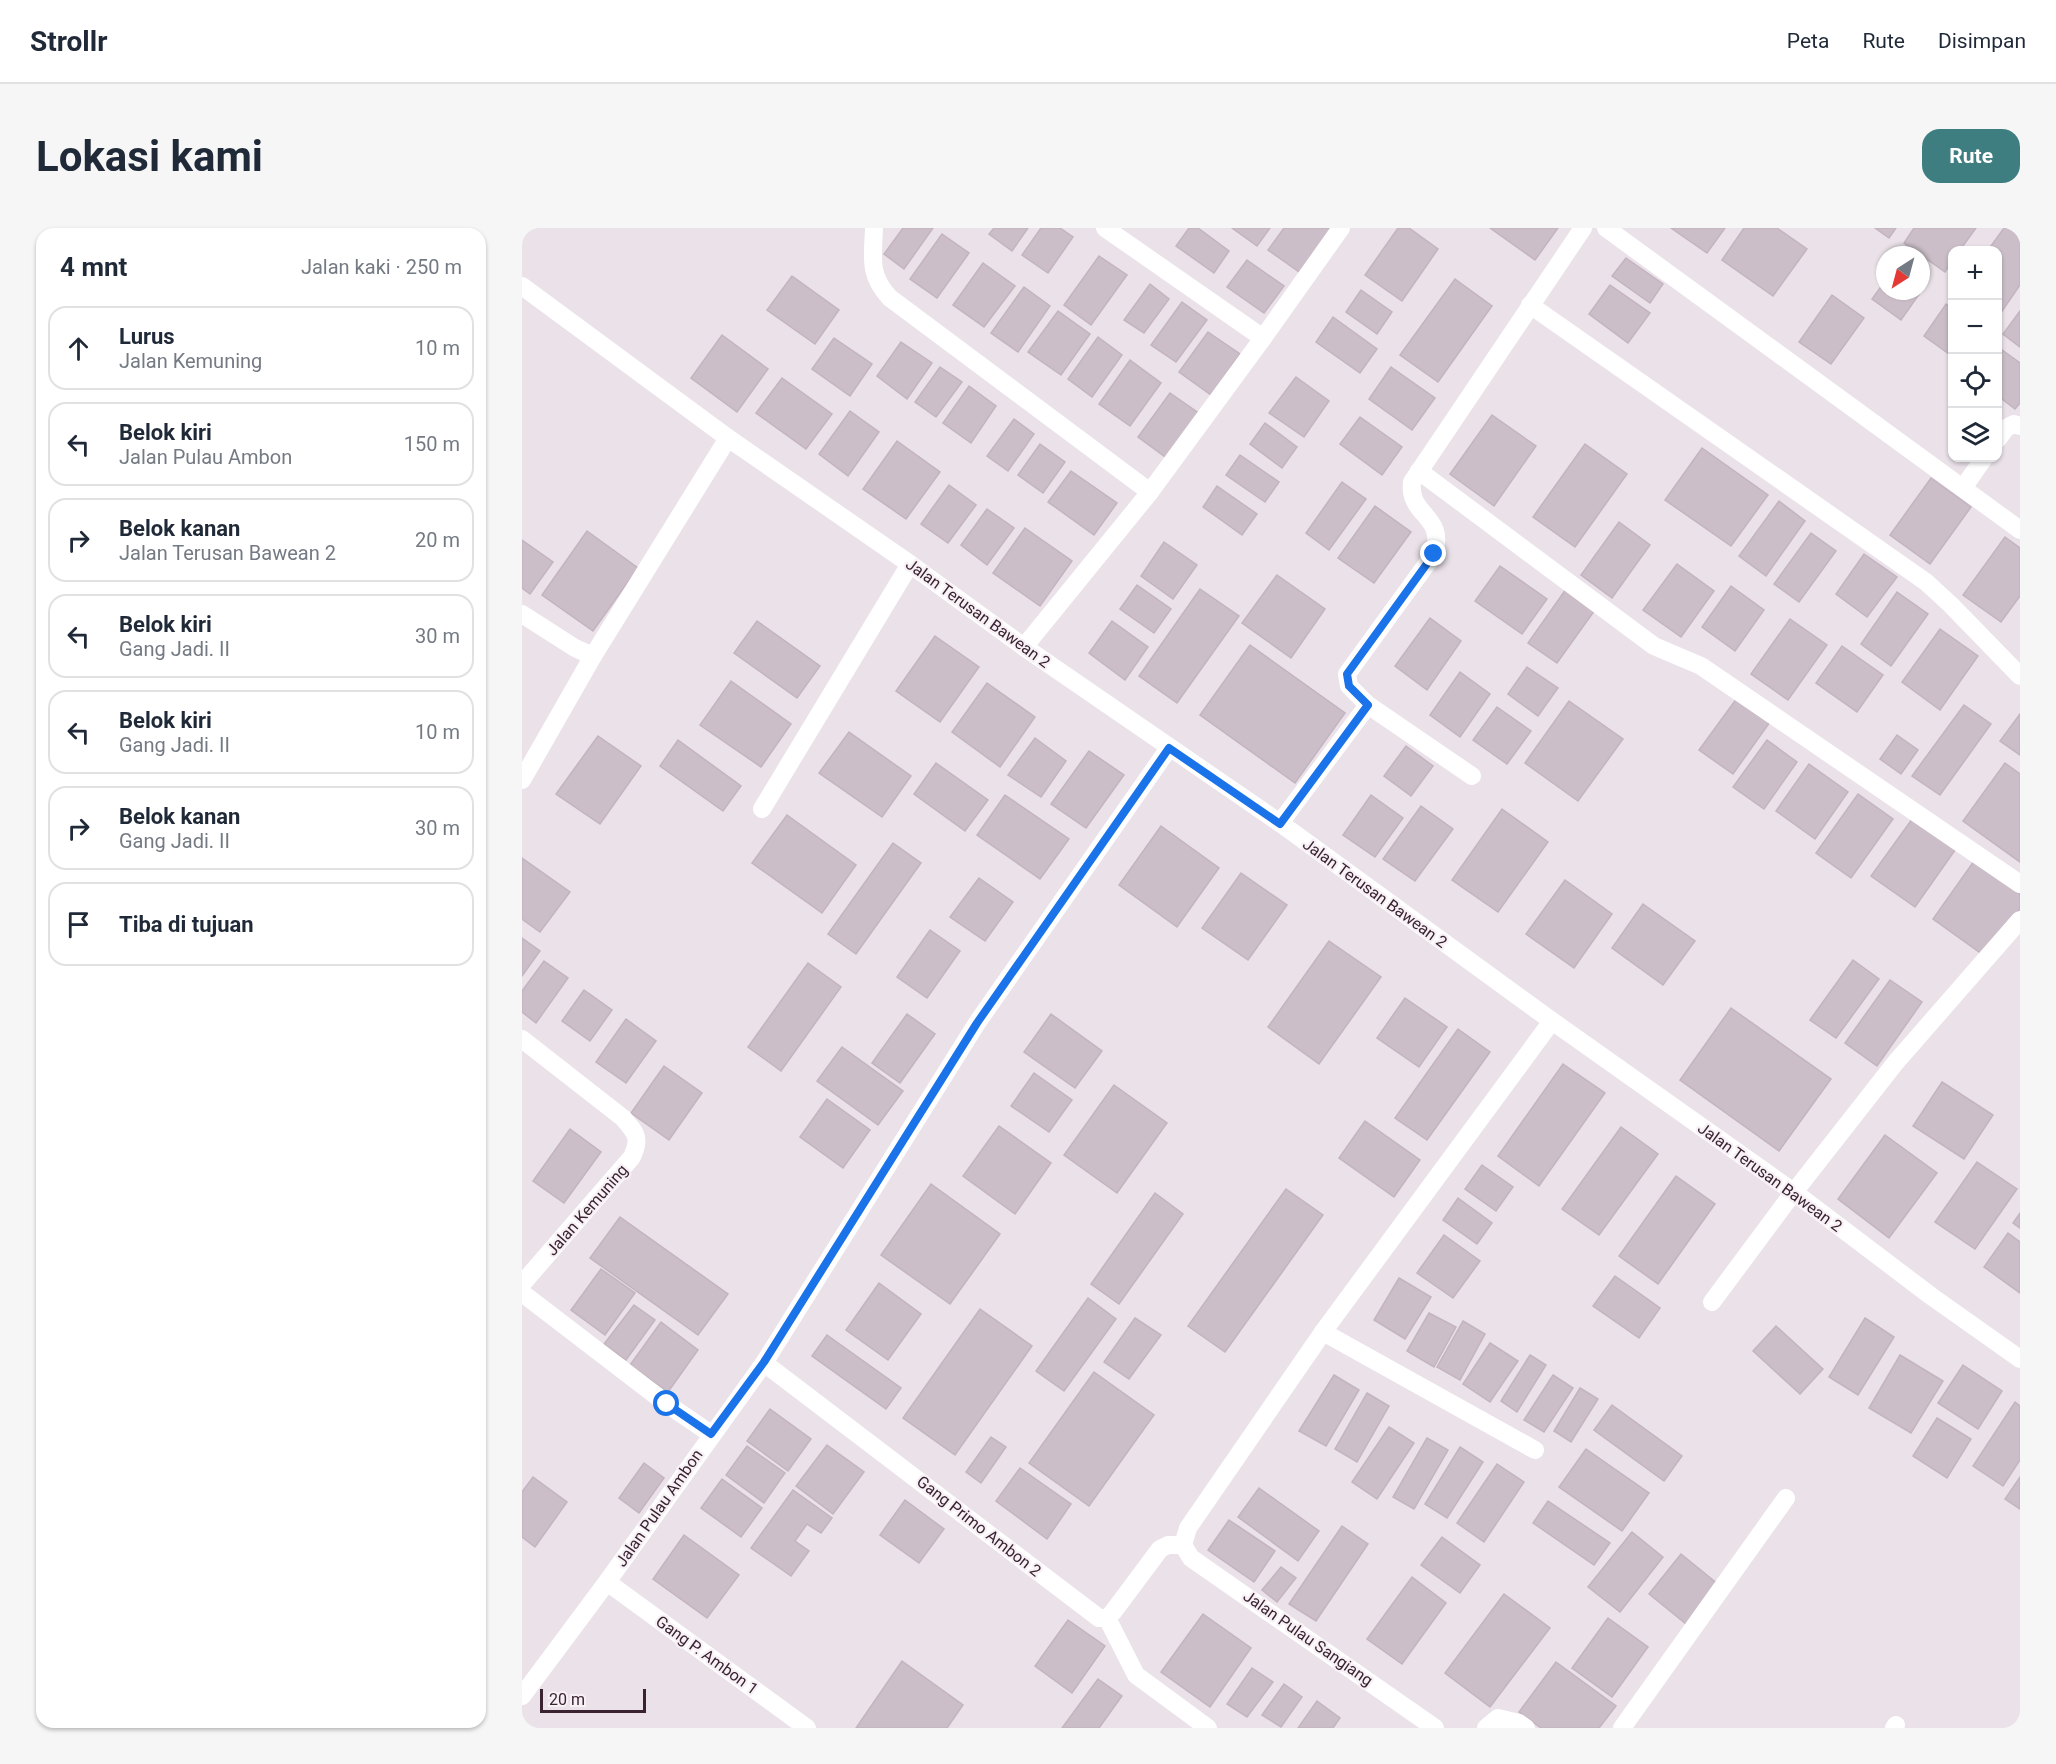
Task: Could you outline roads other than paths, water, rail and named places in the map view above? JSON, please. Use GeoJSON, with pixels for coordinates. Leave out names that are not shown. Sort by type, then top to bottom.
{"type":"FeatureCollection","features":[{"type":"Feature","properties":{"kind":"street"},"geometry":{"type":"LineString","coordinates":[[874,228],[875,279],[890,298],[1150,492]]}},
{"type":"Feature","properties":{"kind":"street"},"geometry":{"type":"LineString","coordinates":[[1105,228],[1263,338]]}},
{"type":"Feature","properties":{"kind":"street"},"geometry":{"type":"LineString","coordinates":[[1024,647],[1150,492],[1341,228]]}},
{"type":"Feature","properties":{"kind":"street"},"geometry":{"type":"LineString","coordinates":[[1472,776],[1368,705],[1349,686],[1347,674],[1434,554],[1438,534],[1434,525],[1415,504],[1412,497],[1412,482],[1583,228]]}},
{"type":"Feature","properties":{"kind":"street"},"geometry":{"type":"LineString","coordinates":[[1606,228],[2020,530]]}},
{"type":"Feature","properties":{"kind":"street","name":"Jalan Terusan Bawean 2"},"geometry":{"type":"LineString","coordinates":[[522,286],[728,438],[1280,824],[1552,1022],[1795,1193],[1931,1296],[2020,1359]]}},
{"type":"Feature","properties":{"kind":"street"},"geometry":{"type":"LineString","coordinates":[[1530,305],[1926,582],[2020,676]]}},
{"type":"Feature","properties":{"kind":"street"},"geometry":{"type":"LineString","coordinates":[[2002,434],[2013,424],[2020,426]]}},
{"type":"Feature","properties":{"kind":"street"},"geometry":{"type":"LineString","coordinates":[[522,780],[594,656],[728,438]]}},
{"type":"Feature","properties":{"kind":"street"},"geometry":{"type":"LineString","coordinates":[[1963,488],[1981,462]]}},
{"type":"Feature","properties":{"kind":"street"},"geometry":{"type":"LineString","coordinates":[[1419,471],[1654,646],[1701,666],[2020,884]]}},
{"type":"Feature","properties":{"kind":"street"},"geometry":{"type":"LineString","coordinates":[[762,810],[910,564]]}},
{"type":"Feature","properties":{"kind":"street"},"geometry":{"type":"LineString","coordinates":[[522,614],[575,648],[594,656]]}},
{"type":"Feature","properties":{"kind":"street"},"geometry":{"type":"LineString","coordinates":[[1280,824],[1368,705]]}},
{"type":"Feature","properties":{"kind":"street","name":"Jalan Pulau Ambon"},"geometry":{"type":"LineString","coordinates":[[522,1695],[607,1582],[764,1362],[977,1023],[1169,748]]}},
{"type":"Feature","properties":{"kind":"street"},"geometry":{"type":"LineString","coordinates":[[1712,1302],[1896,1062],[2020,920]]}},
{"type":"Feature","properties":{"kind":"street"},"geometry":{"type":"LineString","coordinates":[[1208,1728],[1136,1675],[1107,1618],[1160,1549],[1168,1545],[1183,1545],[1188,1528],[1323,1332],[1552,1022]]}},
{"type":"Feature","properties":{"kind":"street","name":"Jalan Kemuning"},"geometry":{"type":"LineString","coordinates":[[522,1039],[623,1119],[634,1131],[638,1140],[632,1157],[522,1284]]}},
{"type":"Feature","properties":{"kind":"street"},"geometry":{"type":"LineString","coordinates":[[522,1293],[667,1404],[711,1434]]}},
{"type":"Feature","properties":{"kind":"street"},"geometry":{"type":"LineString","coordinates":[[1323,1332],[1535,1450]]}},
{"type":"Feature","properties":{"kind":"street","name":"Gang Primo Ambon 2"},"geometry":{"type":"LineString","coordinates":[[764,1362],[1099,1618],[1107,1618]]}},
{"type":"Feature","properties":{"kind":"street"},"geometry":{"type":"LineString","coordinates":[[1622,1728],[1786,1498]]}},
{"type":"Feature","properties":{"kind":"street","name":"Jalan Pulau Sangiang"},"geometry":{"type":"LineString","coordinates":[[1183,1545],[1191,1558],[1436,1728]]}},
{"type":"Feature","properties":{"kind":"street","name":"Gang P. Ambon 1"},"geometry":{"type":"LineString","coordinates":[[607,1582],[807,1728]]}},
{"type":"Feature","properties":{"kind":"street"},"geometry":{"type":"LineString","coordinates":[[1492,1723],[1519,1724],[1526,1728]]}}]}
